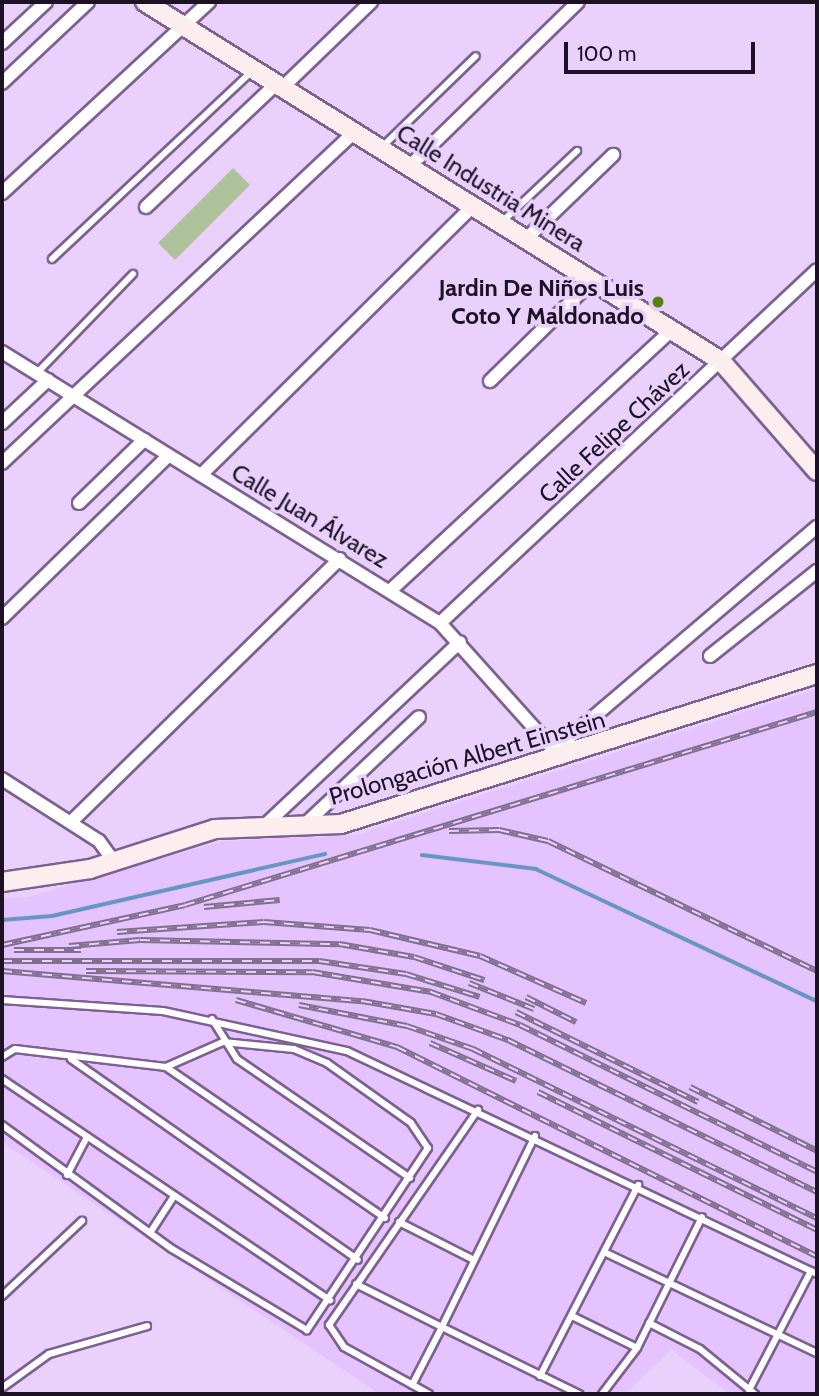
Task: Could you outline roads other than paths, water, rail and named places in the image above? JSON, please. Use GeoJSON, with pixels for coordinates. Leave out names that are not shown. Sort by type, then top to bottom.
{"type":"FeatureCollection","features":[{"type":"Feature","properties":{"kind":"main road","name":"Calle Industria Minera"},"geometry":{"type":"LineString","coordinates":[[145,2],[354,132],[411,164],[721,361],[817,471]]}},
{"type":"Feature","properties":{"kind":"main road","name":"Prolongación Albert Einstein"},"geometry":{"type":"LineString","coordinates":[[2,882],[114,862],[215,829],[341,824],[559,753],[817,674]]}},
{"type":"Feature","properties":{"kind":"street"},"geometry":{"type":"LineString","coordinates":[[2,43],[46,2]]}},
{"type":"Feature","properties":{"kind":"street"},"geometry":{"type":"LineString","coordinates":[[2,83],[88,2]]}},
{"type":"Feature","properties":{"kind":"street"},"geometry":{"type":"LineString","coordinates":[[2,193],[209,2]]}},
{"type":"Feature","properties":{"kind":"street"},"geometry":{"type":"LineString","coordinates":[[146,207],[371,2]]}},
{"type":"Feature","properties":{"kind":"street"},"geometry":{"type":"LineString","coordinates":[[411,164],[578,2]]}},
{"type":"Feature","properties":{"kind":"street"},"geometry":{"type":"LineString","coordinates":[[2,463],[354,132]]}},
{"type":"Feature","properties":{"kind":"street"},"geometry":{"type":"LineString","coordinates":[[527,238],[613,155]]}},
{"type":"Feature","properties":{"kind":"street"},"geometry":{"type":"LineString","coordinates":[[201,475],[473,205]]}},
{"type":"Feature","properties":{"kind":"street","name":"Calle Felipe Chávez"},"geometry":{"type":"LineString","coordinates":[[440,623],[817,271]]}},
{"type":"Feature","properties":{"kind":"street"},"geometry":{"type":"LineString","coordinates":[[490,381],[592,281]]}},
{"type":"Feature","properties":{"kind":"street"},"geometry":{"type":"LineString","coordinates":[[392,589],[673,329]]}},
{"type":"Feature","properties":{"kind":"street","name":"Calle Juan Álvarez"},"geometry":{"type":"LineString","coordinates":[[2,352],[168,456],[392,589],[440,623],[559,753]]}},
{"type":"Feature","properties":{"kind":"street"},"geometry":{"type":"LineString","coordinates":[[2,424],[43,377]]}},
{"type":"Feature","properties":{"kind":"street"},"geometry":{"type":"LineString","coordinates":[[79,503],[144,440]]}},
{"type":"Feature","properties":{"kind":"street"},"geometry":{"type":"LineString","coordinates":[[2,618],[168,456]]}},
{"type":"Feature","properties":{"kind":"street"},"geometry":{"type":"LineString","coordinates":[[559,753],[817,527]]}},
{"type":"Feature","properties":{"kind":"street"},"geometry":{"type":"LineString","coordinates":[[71,822],[340,559]]}},
{"type":"Feature","properties":{"kind":"street"},"geometry":{"type":"LineString","coordinates":[[710,656],[817,571]]}},
{"type":"Feature","properties":{"kind":"street"},"geometry":{"type":"LineString","coordinates":[[263,827],[460,642]]}},
{"type":"Feature","properties":{"kind":"street"},"geometry":{"type":"LineString","coordinates":[[303,826],[419,717]]}},
{"type":"Feature","properties":{"kind":"street"},"geometry":{"type":"LineString","coordinates":[[2,779],[105,845],[114,862]]}},
{"type":"Feature","properties":{"kind":"lane"},"geometry":{"type":"LineString","coordinates":[[381,148],[476,56]]}},
{"type":"Feature","properties":{"kind":"lane"},"geometry":{"type":"LineString","coordinates":[[52,259],[254,69]]}},
{"type":"Feature","properties":{"kind":"lane"},"geometry":{"type":"LineString","coordinates":[[501,222],[577,151]]}},
{"type":"Feature","properties":{"kind":"lane"},"geometry":{"type":"LineString","coordinates":[[43,377],[133,274]]}},
{"type":"Feature","properties":{"kind":"lane"},"geometry":{"type":"LineString","coordinates":[[2,1000],[212,1019],[347,1051],[535,1136],[814,1272],[778,1336],[752,1392],[700,1349],[649,1323]]}},
{"type":"Feature","properties":{"kind":"lane"},"geometry":{"type":"LineString","coordinates":[[212,1019],[223,1042],[242,1063],[410,1178]]}},
{"type":"Feature","properties":{"kind":"lane"},"geometry":{"type":"LineString","coordinates":[[2,1125],[150,1233],[304,1329],[312,1328],[428,1148],[411,1123],[309,1054],[223,1042],[166,1068]]}},
{"type":"Feature","properties":{"kind":"lane"},"geometry":{"type":"LineString","coordinates":[[2,1057],[15,1049],[166,1068],[385,1218]]}},
{"type":"Feature","properties":{"kind":"lane"},"geometry":{"type":"LineString","coordinates":[[70,1058],[358,1260]]}},
{"type":"Feature","properties":{"kind":"lane"},"geometry":{"type":"LineString","coordinates":[[2,1079],[330,1300]]}},
{"type":"Feature","properties":{"kind":"lane"},"geometry":{"type":"LineString","coordinates":[[429,1394],[331,1334],[329,1325],[478,1110]]}},
{"type":"Feature","properties":{"kind":"lane"},"geometry":{"type":"LineString","coordinates":[[412,1385],[535,1136]]}},
{"type":"Feature","properties":{"kind":"lane"},"geometry":{"type":"LineString","coordinates":[[67,1175],[87,1137]]}},
{"type":"Feature","properties":{"kind":"lane"},"geometry":{"type":"LineString","coordinates":[[540,1376],[638,1185]]}},
{"type":"Feature","properties":{"kind":"lane"},"geometry":{"type":"LineString","coordinates":[[150,1233],[174,1196]]}},
{"type":"Feature","properties":{"kind":"lane"},"geometry":{"type":"LineString","coordinates":[[602,1394],[637,1348],[702,1217]]}},
{"type":"Feature","properties":{"kind":"lane"},"geometry":{"type":"LineString","coordinates":[[2,1296],[82,1221]]}},
{"type":"Feature","properties":{"kind":"lane"},"geometry":{"type":"LineString","coordinates":[[399,1222],[474,1260]]}},
{"type":"Feature","properties":{"kind":"lane"},"geometry":{"type":"LineString","coordinates":[[604,1252],[817,1353]]}},
{"type":"Feature","properties":{"kind":"lane"},"geometry":{"type":"LineString","coordinates":[[356,1284],[579,1394]]}},
{"type":"Feature","properties":{"kind":"lane"},"geometry":{"type":"LineString","coordinates":[[572,1315],[637,1348]]}},
{"type":"Feature","properties":{"kind":"lane"},"geometry":{"type":"LineString","coordinates":[[2,1388],[48,1354],[147,1326]]}},
{"type":"Feature","properties":{"kind":"waterway"},"geometry":{"type":"LineString","coordinates":[[2,920],[52,916],[325,854]]}},
{"type":"Feature","properties":{"kind":"waterway"},"geometry":{"type":"LineString","coordinates":[[422,855],[536,869],[817,1001]]}},
{"type":"Feature","properties":{"kind":"railway"},"geometry":{"type":"LineString","coordinates":[[2,945],[185,905],[817,712]]}},
{"type":"Feature","properties":{"kind":"railway"},"geometry":{"type":"LineString","coordinates":[[449,831],[499,830],[548,841],[817,971]]}},
{"type":"Feature","properties":{"kind":"railway"},"geometry":{"type":"LineString","coordinates":[[204,907],[280,900]]}},
{"type":"Feature","properties":{"kind":"railway"},"geometry":{"type":"LineString","coordinates":[[117,932],[264,922],[370,930],[480,956],[586,1003]]}},
{"type":"Feature","properties":{"kind":"railway"},"geometry":{"type":"LineString","coordinates":[[69,946],[140,940],[339,944],[414,957],[484,980]]}},
{"type":"Feature","properties":{"kind":"railway"},"geometry":{"type":"LineString","coordinates":[[14,950],[81,950]]}},
{"type":"Feature","properties":{"kind":"railway"},"geometry":{"type":"LineString","coordinates":[[2,961],[319,961],[406,974],[480,997]]}},
{"type":"Feature","properties":{"kind":"railway"},"geometry":{"type":"LineString","coordinates":[[2,971],[362,1001],[436,1014],[508,1040],[817,1192]]}},
{"type":"Feature","properties":{"kind":"railway"},"geometry":{"type":"LineString","coordinates":[[86,971],[312,972],[431,992],[520,1025],[817,1172]]}},
{"type":"Feature","properties":{"kind":"railway"},"geometry":{"type":"LineString","coordinates":[[469,983],[534,1009]]}},
{"type":"Feature","properties":{"kind":"railway"},"geometry":{"type":"LineString","coordinates":[[526,997],[576,1022]]}},
{"type":"Feature","properties":{"kind":"railway"},"geometry":{"type":"LineString","coordinates":[[236,1000],[397,1047],[817,1256]]}},
{"type":"Feature","properties":{"kind":"railway"},"geometry":{"type":"LineString","coordinates":[[299,1005],[407,1026],[473,1049],[817,1218]]}},
{"type":"Feature","properties":{"kind":"railway"},"geometry":{"type":"LineString","coordinates":[[516,1012],[698,1102]]}},
{"type":"Feature","properties":{"kind":"railway"},"geometry":{"type":"LineString","coordinates":[[430,1043],[516,1081]]}},
{"type":"Feature","properties":{"kind":"railway"},"geometry":{"type":"LineString","coordinates":[[690,1087],[817,1151]]}},
{"type":"Feature","properties":{"kind":"railway"},"geometry":{"type":"LineString","coordinates":[[538,1092],[817,1230]]}},
{"type":"Feature","properties":{"kind":"place","name":"Jardin De Niños Luis Coto Y Maldonado"},"geometry":{"type":"Point","coordinates":[658,302]}}]}
